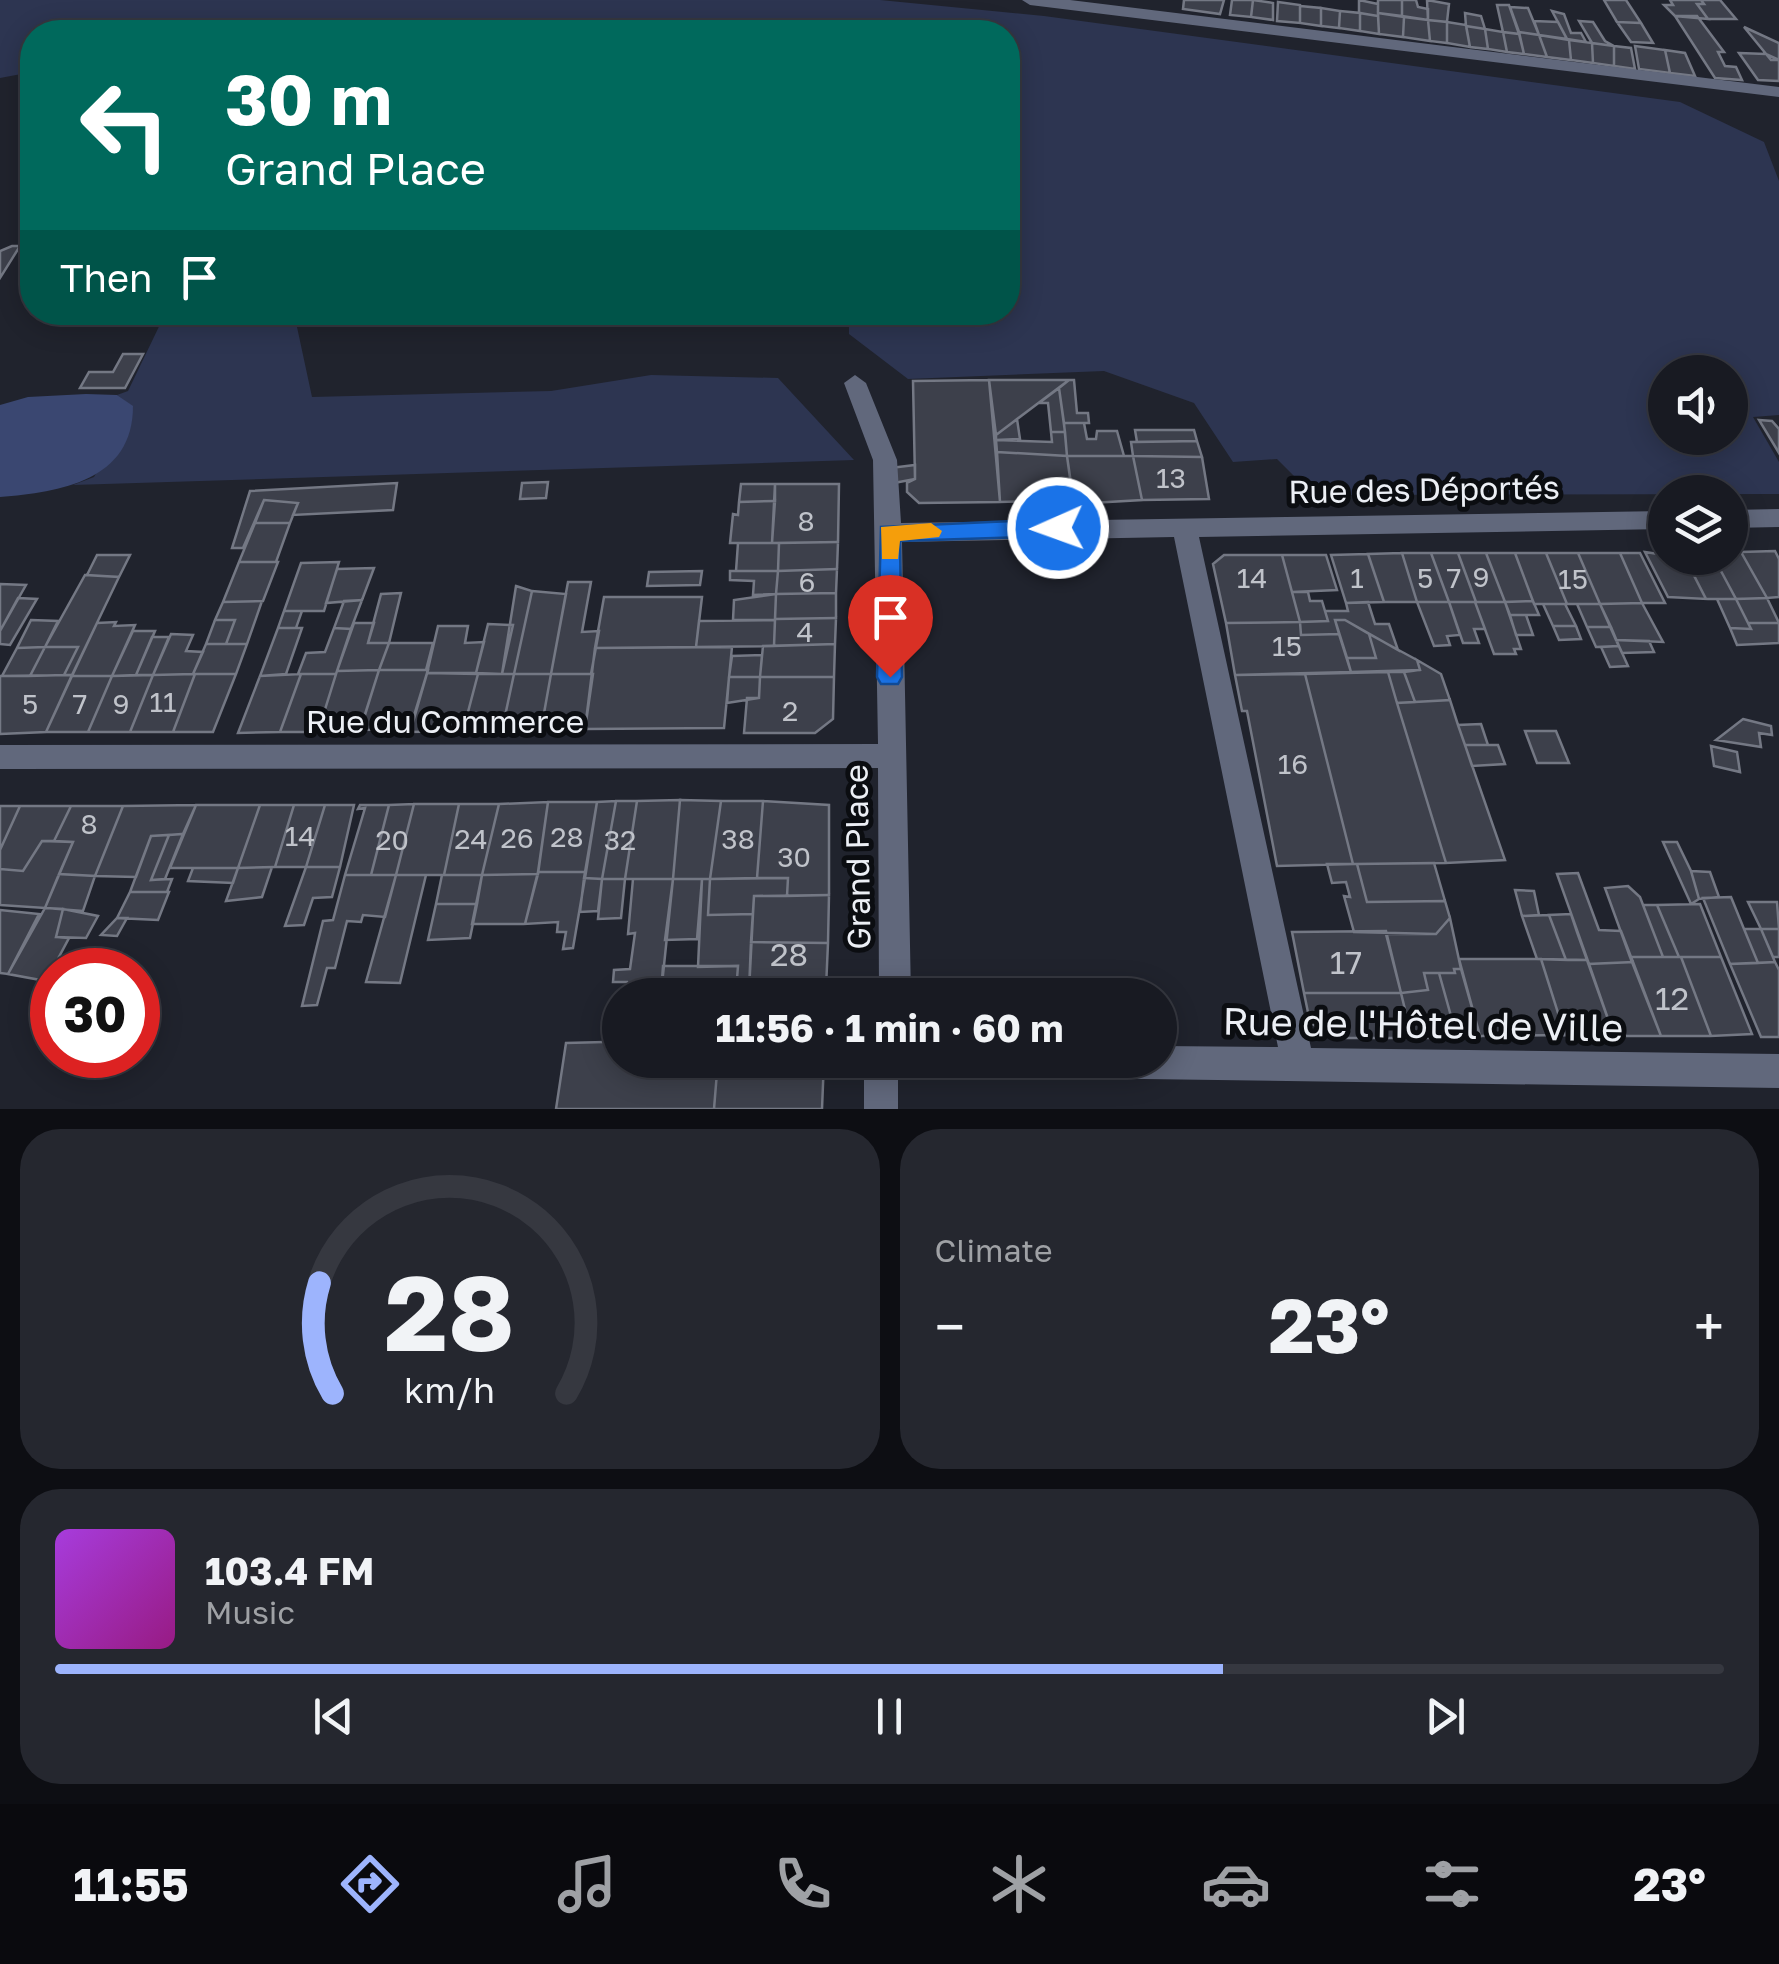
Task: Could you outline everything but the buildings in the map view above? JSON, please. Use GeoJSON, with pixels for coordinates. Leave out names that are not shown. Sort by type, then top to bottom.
{"type":"FeatureCollection","features":[{"type":"Feature","properties":{"kind":"street"},"geometry":{"type":"LineString","coordinates":[[1030,0],[1779,92]]}},
{"type":"Feature","properties":{"kind":"street","name":"Grand Place"},"geometry":{"type":"LineString","coordinates":[[855,383],[885,460],[895,978]]}},
{"type":"Feature","properties":{"kind":"street"},"geometry":{"type":"LineString","coordinates":[[1748,519],[1779,518]]}},
{"type":"Feature","properties":{"kind":"street","name":"Rue des Déportés"},"geometry":{"type":"LineString","coordinates":[[1184,524],[1648,520]]}},
{"type":"Feature","properties":{"kind":"street"},"geometry":{"type":"LineString","coordinates":[[889,533],[1184,524],[1300,1067]]}},
{"type":"Feature","properties":{"kind":"street","name":"Rue du Commerce"},"geometry":{"type":"LineString","coordinates":[[0,757],[890,756]]}},
{"type":"Feature","properties":{"kind":"street","name":"Rue de l'Hôtel de Ville"},"geometry":{"type":"LineString","coordinates":[[1177,1064],[1779,1072]]}},
{"type":"Feature","properties":{"kind":"street"},"geometry":{"type":"LineString","coordinates":[[881,1078],[881,1109]]}},
{"type":"Feature","properties":{"kind":"shaded area"},"geometry":{"type":"Polygon","coordinates":[[[0,0],[880,0],[1044,16],[1680,102],[1764,142],[1779,181],[1779,415],[1753,417],[1779,462],[1779,494],[1748,494],[1748,475],[1648,475],[1648,494],[1313,495],[1277,459],[1233,462],[1194,403],[1104,371],[908,379],[849,334],[849,325],[1020,325],[1020,20],[20,20],[20,74],[0,78],[0,0]]]}},
{"type":"Feature","properties":{"kind":"shaded area"},"geometry":{"type":"Polygon","coordinates":[[[160,325],[297,325],[312,397],[551,391],[651,375],[778,378],[854,460],[73,485],[94,477],[133,407],[117,395],[128,391],[160,325]]]}},
{"type":"Feature","properties":{"kind":"shaded area"},"geometry":{"type":"Polygon","coordinates":[[[117,395],[133,406],[130,431],[121,451],[89,478],[68,486],[0,497],[0,405],[28,397],[117,395]]]}},
{"type":"Feature","properties":{"kind":"slow traffic"},"geometry":{"type":"LineString","coordinates":[[890,553],[889,533],[931,531]]}},
{"type":"Feature","properties":{"kind":"route"},"geometry":{"type":"LineString","coordinates":[[890,677],[889,533],[1058,528]]}}]}
